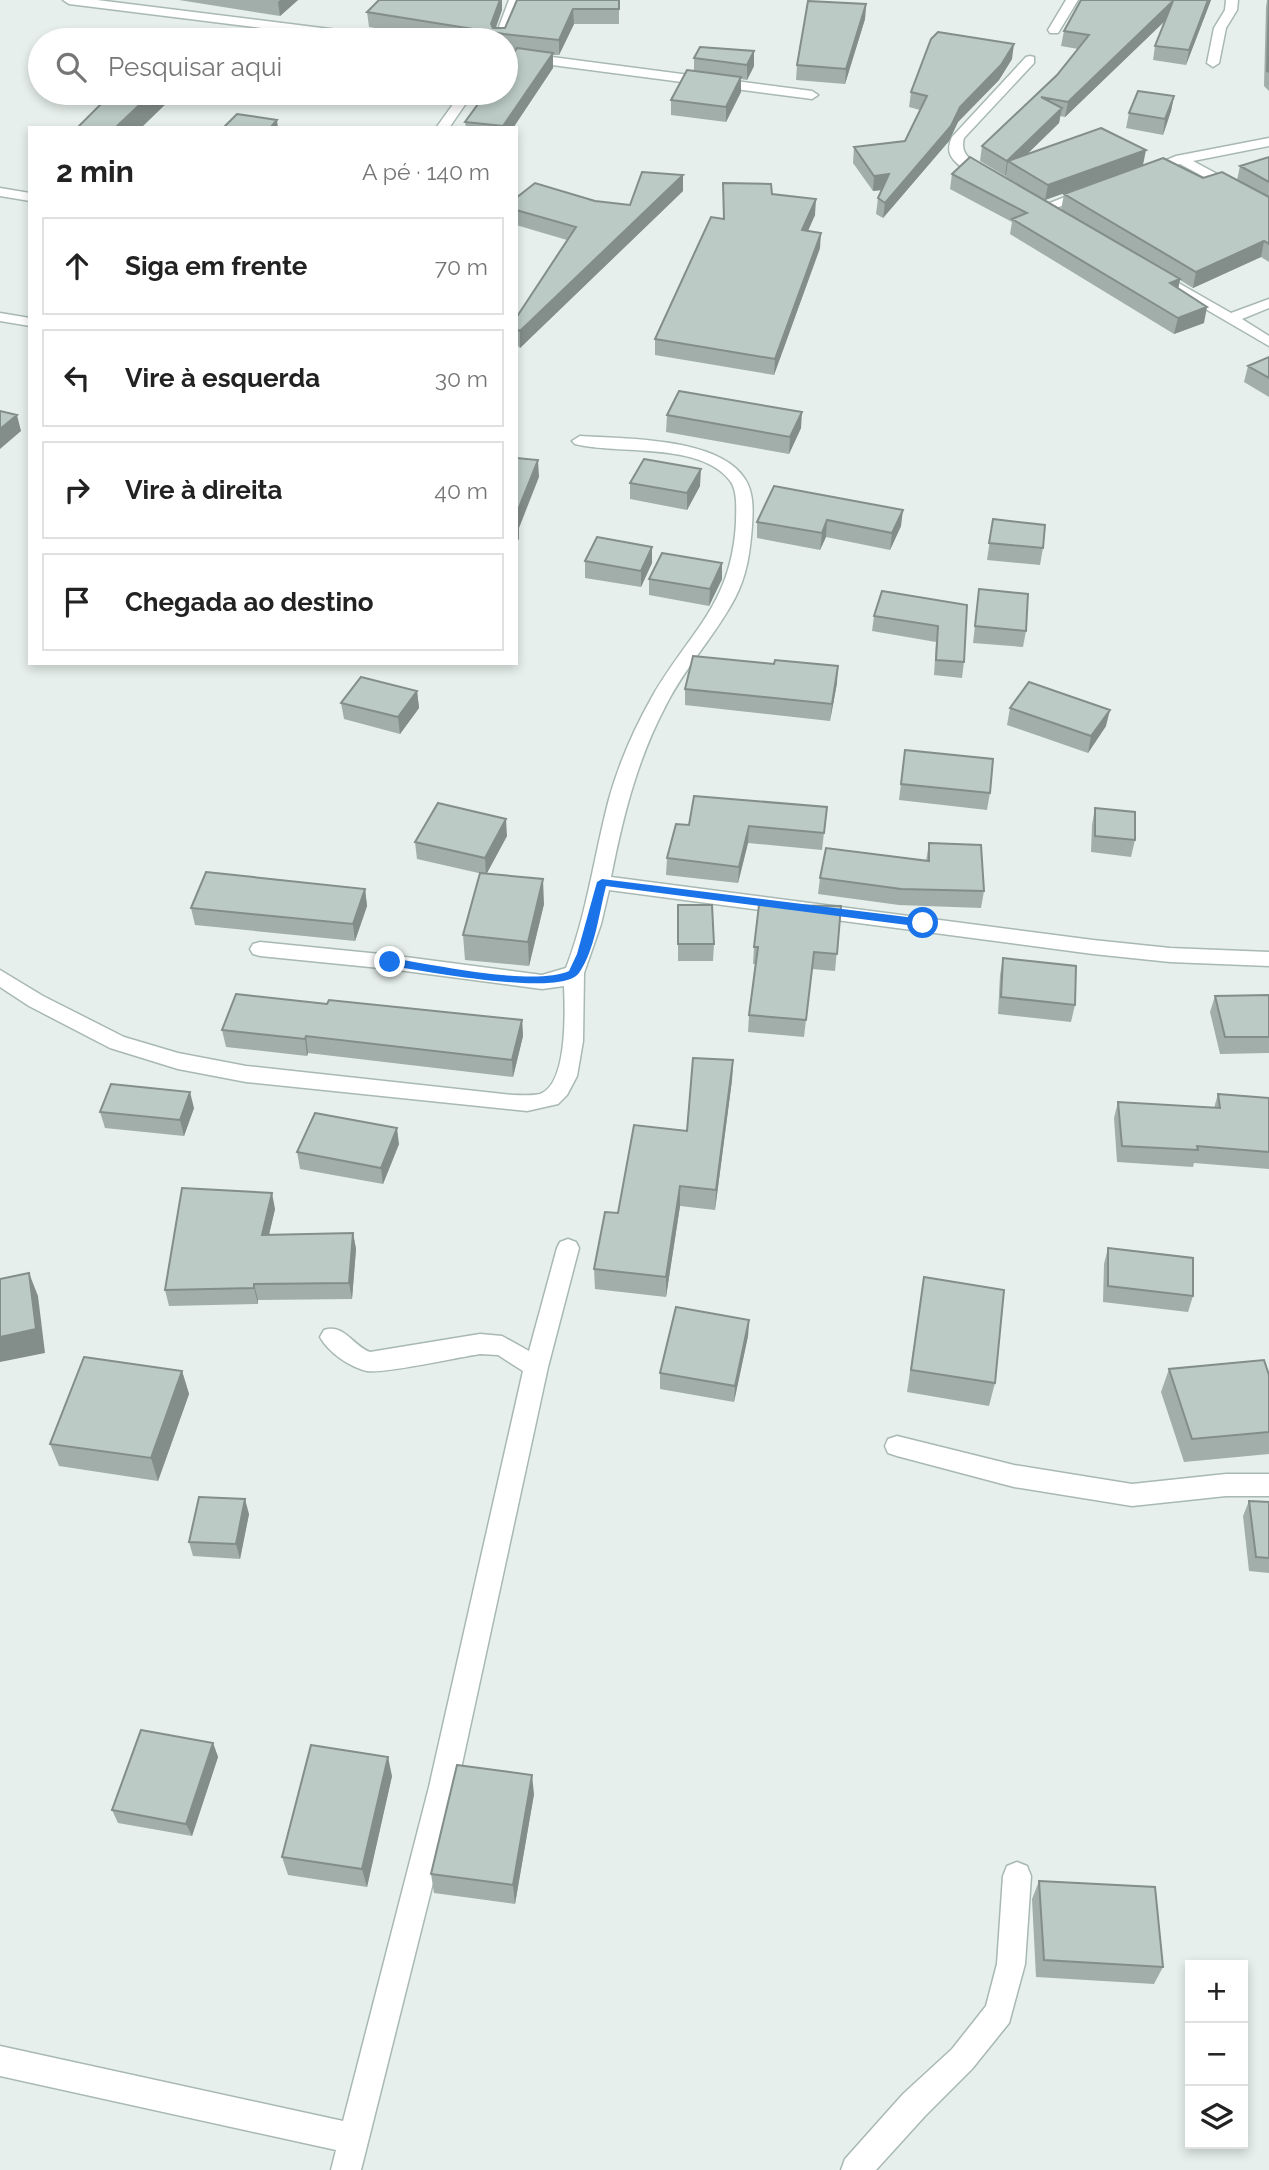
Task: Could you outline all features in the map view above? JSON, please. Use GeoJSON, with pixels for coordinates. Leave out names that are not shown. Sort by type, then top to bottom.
{"type":"FeatureCollection","features":[{"type":"Feature","properties":{"kind":"street"},"geometry":{"type":"LineString","coordinates":[[69,0],[291,28]]}},
{"type":"Feature","properties":{"kind":"street"},"geometry":{"type":"LineString","coordinates":[[504,28],[515,0]]}},
{"type":"Feature","properties":{"kind":"street"},"geometry":{"type":"LineString","coordinates":[[1054,30],[1072,0]]}},
{"type":"Feature","properties":{"kind":"street"},"geometry":{"type":"LineString","coordinates":[[1213,63],[1220,28],[1231,10],[1232,0]]}},
{"type":"Feature","properties":{"kind":"street"},"geometry":{"type":"LineString","coordinates":[[518,57],[812,95]]}},
{"type":"Feature","properties":{"kind":"street"},"geometry":{"type":"LineString","coordinates":[[995,180],[958,158],[955,147],[965,127],[1030,60]]}},
{"type":"Feature","properties":{"kind":"street"},"geometry":{"type":"LineString","coordinates":[[443,126],[458,105]]}},
{"type":"Feature","properties":{"kind":"street"},"geometry":{"type":"LineString","coordinates":[[1134,175],[1181,159],[1269,142]]}},
{"type":"Feature","properties":{"kind":"street"},"geometry":{"type":"LineString","coordinates":[[1181,159],[1269,208]]}},
{"type":"Feature","properties":{"kind":"street"},"geometry":{"type":"LineString","coordinates":[[1044,208],[1100,187]]}},
{"type":"Feature","properties":{"kind":"street"},"geometry":{"type":"LineString","coordinates":[[0,192],[28,197]]}},
{"type":"Feature","properties":{"kind":"street"},"geometry":{"type":"LineString","coordinates":[[1137,263],[1269,342]]}},
{"type":"Feature","properties":{"kind":"street"},"geometry":{"type":"LineString","coordinates":[[1230,319],[1269,303]]}},
{"type":"Feature","properties":{"kind":"street"},"geometry":{"type":"LineString","coordinates":[[0,317],[27,321]]}},
{"type":"Feature","properties":{"kind":"street"},"geometry":{"type":"LineString","coordinates":[[0,977],[36,1001],[117,1043],[178,1061],[246,1074],[513,1103],[538,1102],[553,1097],[564,1084],[573,1041],[574,973],[602,882],[626,772],[663,694],[722,605],[740,564],[744,501],[738,481],[723,465],[713,461],[692,454],[639,446],[580,441]]}},
{"type":"Feature","properties":{"kind":"street"},"geometry":{"type":"LineString","coordinates":[[602,882],[1093,947],[1170,955],[1269,959]]}},
{"type":"Feature","properties":{"kind":"street"},"geometry":{"type":"LineString","coordinates":[[260,949],[542,982],[558,980],[574,973]]}},
{"type":"Feature","properties":{"kind":"street"},"geometry":{"type":"LineString","coordinates":[[346,2170],[443,1787],[536,1367],[568,1248]]}},
{"type":"Feature","properties":{"kind":"street"},"geometry":{"type":"LineString","coordinates":[[332,1337],[356,1357],[370,1362],[480,1344],[502,1346],[536,1367]]}},
{"type":"Feature","properties":{"kind":"street"},"geometry":{"type":"LineString","coordinates":[[897,1446],[1014,1476],[1132,1495],[1226,1485],[1269,1485]]}},
{"type":"Feature","properties":{"kind":"street"},"geometry":{"type":"LineString","coordinates":[[856,2170],[914,2105],[962,2059],[999,2013],[1012,1964],[1017,1876]]}},
{"type":"Feature","properties":{"kind":"street"},"geometry":{"type":"LineString","coordinates":[[0,2061],[352,2138]]}},
{"type":"Feature","properties":{"kind":"building"},"geometry":{"type":"Polygon","coordinates":[[[379,0],[500,0],[491,24],[493,28],[467,28],[367,12],[379,0]]]}},
{"type":"Feature","properties":{"kind":"building"},"geometry":{"type":"Polygon","coordinates":[[[517,0],[619,0],[619,9],[573,9],[559,40],[518,36],[518,28],[505,28],[517,0]]]}},
{"type":"Feature","properties":{"kind":"building"},"geometry":{"type":"Polygon","coordinates":[[[1081,0],[1208,0],[1189,50],[1155,46],[1173,1],[1068,102],[1041,97],[1062,108],[1007,161],[982,146],[1057,75],[1089,35],[1064,31],[1081,0]]]}},
{"type":"Feature","properties":{"kind":"building"},"geometry":{"type":"Polygon","coordinates":[[[1269,0],[1269,72],[1267,71],[1269,0]]]}},
{"type":"Feature","properties":{"kind":"building"},"geometry":{"type":"Polygon","coordinates":[[[808,1],[866,4],[846,69],[797,65],[808,1]]]}},
{"type":"Feature","properties":{"kind":"building"},"geometry":{"type":"Polygon","coordinates":[[[938,32],[1014,44],[1001,65],[960,107],[951,126],[885,203],[878,198],[889,174],[874,176],[854,147],[905,141],[927,96],[911,92],[931,39],[938,32]]]}},
{"type":"Feature","properties":{"kind":"building"},"geometry":{"type":"Polygon","coordinates":[[[700,47],[754,51],[747,65],[694,58],[700,47]]]}},
{"type":"Feature","properties":{"kind":"building"},"geometry":{"type":"Polygon","coordinates":[[[518,48],[553,53],[518,104],[518,48]]]}},
{"type":"Feature","properties":{"kind":"building"},"geometry":{"type":"Polygon","coordinates":[[[687,70],[741,77],[726,107],[671,100],[687,70]]]}},
{"type":"Feature","properties":{"kind":"building"},"geometry":{"type":"Polygon","coordinates":[[[1138,91],[1174,96],[1165,119],[1129,113],[1138,91]]]}},
{"type":"Feature","properties":{"kind":"building"},"geometry":{"type":"Polygon","coordinates":[[[100,105],[139,105],[117,126],[79,126],[100,105]]]}},
{"type":"Feature","properties":{"kind":"building"},"geometry":{"type":"Polygon","coordinates":[[[477,105],[517,105],[503,126],[465,122],[477,105]]]}},
{"type":"Feature","properties":{"kind":"building"},"geometry":{"type":"Polygon","coordinates":[[[237,114],[277,120],[272,126],[225,126],[237,114]]]}},
{"type":"Feature","properties":{"kind":"building"},"geometry":{"type":"Polygon","coordinates":[[[1101,128],[1146,150],[1048,185],[1008,161],[1101,128]]]}},
{"type":"Feature","properties":{"kind":"building"},"geometry":{"type":"Polygon","coordinates":[[[970,157],[1180,279],[1170,283],[1207,307],[1178,318],[1012,219],[1027,213],[952,174],[970,157]]]}},
{"type":"Feature","properties":{"kind":"building"},"geometry":{"type":"Polygon","coordinates":[[[1269,157],[1269,182],[1240,166],[1269,157]]]}},
{"type":"Feature","properties":{"kind":"building"},"geometry":{"type":"Polygon","coordinates":[[[1163,158],[1203,178],[1222,172],[1269,197],[1269,244],[1264,241],[1196,272],[1064,194],[1163,158]]]}},
{"type":"Feature","properties":{"kind":"building"},"geometry":{"type":"Polygon","coordinates":[[[642,172],[683,175],[518,330],[518,315],[576,227],[518,211],[518,196],[535,183],[595,201],[630,205],[642,172]]]}},
{"type":"Feature","properties":{"kind":"building"},"geometry":{"type":"Polygon","coordinates":[[[723,183],[771,184],[772,194],[816,199],[802,230],[821,233],[775,359],[655,339],[711,217],[724,219],[723,183]]]}},
{"type":"Feature","properties":{"kind":"building"},"geometry":{"type":"Polygon","coordinates":[[[1269,357],[1269,378],[1248,366],[1269,357]]]}},
{"type":"Feature","properties":{"kind":"building"},"geometry":{"type":"Polygon","coordinates":[[[679,391],[802,412],[790,437],[667,415],[679,391]]]}},
{"type":"Feature","properties":{"kind":"building"},"geometry":{"type":"Polygon","coordinates":[[[0,411],[17,415],[0,429],[0,411]]]}},
{"type":"Feature","properties":{"kind":"building"},"geometry":{"type":"Polygon","coordinates":[[[518,458],[538,460],[518,510],[518,458]]]}},
{"type":"Feature","properties":{"kind":"building"},"geometry":{"type":"Polygon","coordinates":[[[644,459],[701,469],[687,493],[630,483],[644,459]]]}},
{"type":"Feature","properties":{"kind":"building"},"geometry":{"type":"Polygon","coordinates":[[[774,486],[903,510],[892,533],[827,520],[822,533],[757,522],[774,486]]]}},
{"type":"Feature","properties":{"kind":"building"},"geometry":{"type":"Polygon","coordinates":[[[993,519],[1045,525],[1043,548],[989,543],[993,519]]]}},
{"type":"Feature","properties":{"kind":"building"},"geometry":{"type":"Polygon","coordinates":[[[597,537],[652,547],[641,571],[585,561],[597,537]]]}},
{"type":"Feature","properties":{"kind":"building"},"geometry":{"type":"Polygon","coordinates":[[[662,553],[722,563],[710,589],[649,579],[662,553]]]}},
{"type":"Feature","properties":{"kind":"building"},"geometry":{"type":"Polygon","coordinates":[[[979,589],[1028,594],[1026,631],[975,626],[979,589]]]}},
{"type":"Feature","properties":{"kind":"building"},"geometry":{"type":"Polygon","coordinates":[[[882,591],[967,605],[964,662],[936,660],[938,626],[874,616],[882,591]]]}},
{"type":"Feature","properties":{"kind":"building"},"geometry":{"type":"Polygon","coordinates":[[[693,656],[774,664],[775,660],[838,666],[832,704],[685,689],[693,656]]]}},
{"type":"Feature","properties":{"kind":"building"},"geometry":{"type":"Polygon","coordinates":[[[361,677],[417,691],[398,717],[341,703],[361,677]]]}},
{"type":"Feature","properties":{"kind":"building"},"geometry":{"type":"Polygon","coordinates":[[[1029,682],[1110,710],[1091,736],[1010,708],[1029,682]]]}},
{"type":"Feature","properties":{"kind":"building"},"geometry":{"type":"Polygon","coordinates":[[[905,750],[993,759],[990,793],[901,784],[905,750]]]}},
{"type":"Feature","properties":{"kind":"building"},"geometry":{"type":"Polygon","coordinates":[[[694,796],[827,807],[824,833],[749,826],[739,867],[667,858],[676,824],[689,825],[694,796]]]}},
{"type":"Feature","properties":{"kind":"building"},"geometry":{"type":"Polygon","coordinates":[[[438,803],[506,819],[485,858],[415,842],[438,803]]]}},
{"type":"Feature","properties":{"kind":"building"},"geometry":{"type":"Polygon","coordinates":[[[1095,808],[1135,812],[1135,840],[1095,836],[1095,808]]]}},
{"type":"Feature","properties":{"kind":"building"},"geometry":{"type":"Polygon","coordinates":[[[929,843],[981,845],[984,891],[901,889],[820,878],[826,848],[929,861],[929,843]]]}},
{"type":"Feature","properties":{"kind":"building"},"geometry":{"type":"Polygon","coordinates":[[[206,872],[365,889],[353,924],[191,908],[206,872]]]}},
{"type":"Feature","properties":{"kind":"building"},"geometry":{"type":"Polygon","coordinates":[[[480,873],[543,879],[528,942],[463,935],[480,873]]]}},
{"type":"Feature","properties":{"kind":"building"},"geometry":{"type":"Polygon","coordinates":[[[678,905],[712,905],[714,944],[678,944],[678,905]]]}},
{"type":"Feature","properties":{"kind":"building"},"geometry":{"type":"Polygon","coordinates":[[[759,905],[841,906],[837,954],[814,952],[806,1020],[749,1015],[758,947],[754,947],[759,905]]]}},
{"type":"Feature","properties":{"kind":"building"},"geometry":{"type":"Polygon","coordinates":[[[1003,958],[1076,966],[1075,1005],[1001,997],[1003,958]]]}},
{"type":"Feature","properties":{"kind":"building"},"geometry":{"type":"Polygon","coordinates":[[[236,994],[327,1004],[329,1000],[522,1020],[512,1060],[306,1036],[305,1039],[222,1030],[236,994]]]}},
{"type":"Feature","properties":{"kind":"building"},"geometry":{"type":"Polygon","coordinates":[[[1269,995],[1269,1037],[1225,1037],[1215,996],[1269,995]]]}},
{"type":"Feature","properties":{"kind":"building"},"geometry":{"type":"Polygon","coordinates":[[[693,1058],[733,1060],[716,1190],[680,1186],[666,1277],[594,1269],[605,1212],[618,1213],[634,1125],[687,1131],[693,1058]]]}},
{"type":"Feature","properties":{"kind":"building"},"geometry":{"type":"Polygon","coordinates":[[[111,1084],[190,1092],[180,1120],[100,1112],[111,1084]]]}},
{"type":"Feature","properties":{"kind":"building"},"geometry":{"type":"Polygon","coordinates":[[[1218,1094],[1269,1098],[1269,1152],[1197,1146],[1198,1150],[1122,1146],[1118,1102],[1220,1108],[1218,1094]]]}},
{"type":"Feature","properties":{"kind":"building"},"geometry":{"type":"Polygon","coordinates":[[[315,1113],[397,1128],[381,1168],[297,1152],[315,1113]]]}},
{"type":"Feature","properties":{"kind":"building"},"geometry":{"type":"Polygon","coordinates":[[[182,1188],[272,1193],[262,1235],[353,1233],[349,1283],[254,1284],[254,1288],[165,1290],[182,1188]]]}},
{"type":"Feature","properties":{"kind":"building"},"geometry":{"type":"Polygon","coordinates":[[[1108,1248],[1193,1258],[1193,1296],[1108,1286],[1108,1248]]]}},
{"type":"Feature","properties":{"kind":"building"},"geometry":{"type":"Polygon","coordinates":[[[29,1273],[36,1329],[0,1337],[0,1279],[29,1273]]]}},
{"type":"Feature","properties":{"kind":"building"},"geometry":{"type":"Polygon","coordinates":[[[924,1277],[1004,1290],[995,1383],[911,1370],[924,1277]]]}},
{"type":"Feature","properties":{"kind":"building"},"geometry":{"type":"Polygon","coordinates":[[[676,1307],[749,1320],[735,1386],[660,1373],[676,1307]]]}},
{"type":"Feature","properties":{"kind":"building"},"geometry":{"type":"Polygon","coordinates":[[[84,1357],[182,1371],[151,1458],[50,1444],[84,1357]]]}},
{"type":"Feature","properties":{"kind":"building"},"geometry":{"type":"Polygon","coordinates":[[[1264,1360],[1269,1375],[1269,1432],[1192,1439],[1169,1369],[1264,1360]]]}},
{"type":"Feature","properties":{"kind":"building"},"geometry":{"type":"Polygon","coordinates":[[[199,1497],[245,1499],[236,1544],[189,1542],[199,1497]]]}},
{"type":"Feature","properties":{"kind":"building"},"geometry":{"type":"Polygon","coordinates":[[[1249,1501],[1269,1502],[1269,1558],[1256,1557],[1249,1501]]]}},
{"type":"Feature","properties":{"kind":"building"},"geometry":{"type":"Polygon","coordinates":[[[141,1730],[213,1743],[186,1824],[112,1810],[141,1730]]]}},
{"type":"Feature","properties":{"kind":"building"},"geometry":{"type":"Polygon","coordinates":[[[311,1745],[388,1757],[362,1869],[282,1857],[311,1745]]]}},
{"type":"Feature","properties":{"kind":"building"},"geometry":{"type":"Polygon","coordinates":[[[457,1765],[532,1775],[513,1885],[431,1874],[457,1765]]]}},
{"type":"Feature","properties":{"kind":"building"},"geometry":{"type":"Polygon","coordinates":[[[1039,1881],[1155,1887],[1163,1967],[1044,1960],[1039,1881]]]}},
{"type":"Feature","properties":{"kind":"route"},"geometry":{"type":"LineString","coordinates":[[390,962],[542,982],[558,980],[574,973],[602,882],[923,923]]}}]}
